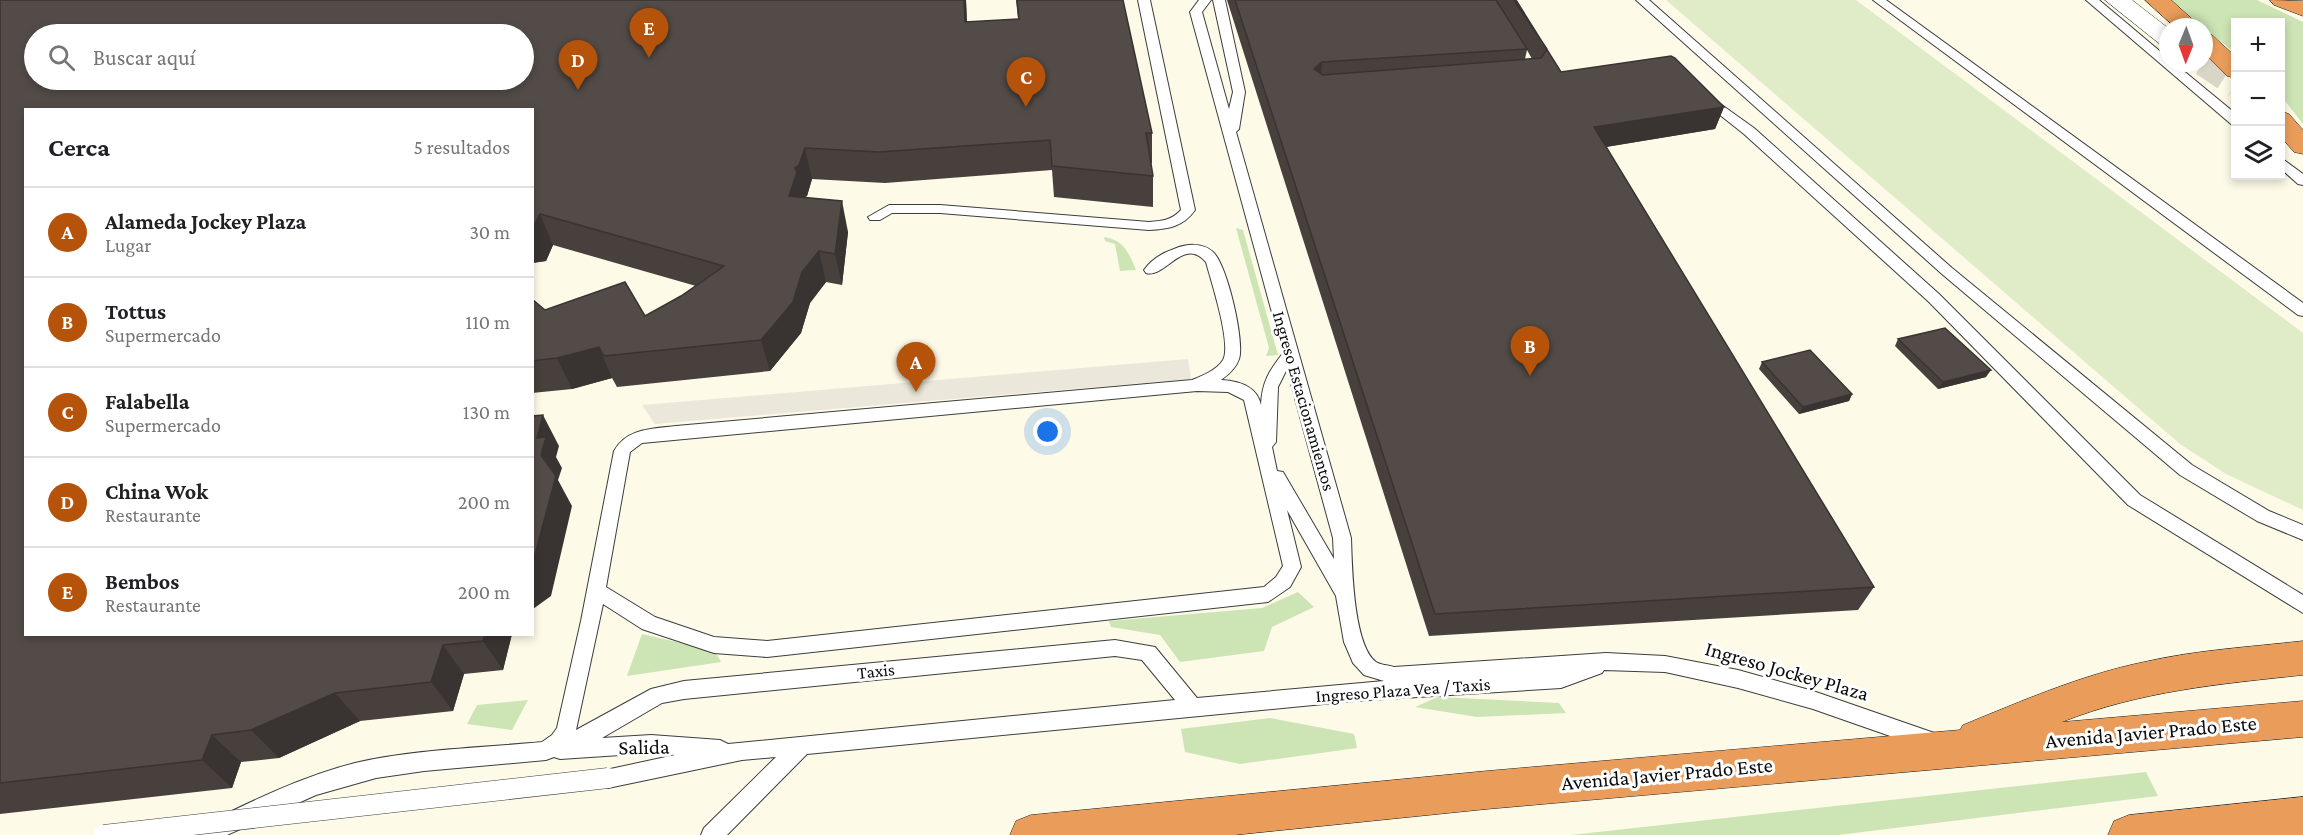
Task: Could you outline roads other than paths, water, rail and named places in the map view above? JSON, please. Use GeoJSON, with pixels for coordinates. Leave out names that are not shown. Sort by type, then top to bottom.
{"type":"FeatureCollection","features":[{"type":"Feature","properties":{"kind":"highway"},"geometry":{"type":"LineString","coordinates":[[2157,0],[2178,18]]}},
{"type":"Feature","properties":{"kind":"highway"},"geometry":{"type":"LineString","coordinates":[[2282,0],[2303,9]]}},
{"type":"Feature","properties":{"kind":"highway"},"geometry":{"type":"LineString","coordinates":[[2213,49],[2231,67]]}},
{"type":"Feature","properties":{"kind":"highway"},"geometry":{"type":"LineString","coordinates":[[2285,125],[2303,146]]}},
{"type":"Feature","properties":{"kind":"highway"},"geometry":{"type":"LineString","coordinates":[[1952,748],[2024,718],[2098,692],[2144,679],[2212,668],[2303,658]]}},
{"type":"Feature","properties":{"kind":"highway","name":"Avenida Javier Prado Este"},"geometry":{"type":"LineString","coordinates":[[1031,835],[1487,790],[2303,719]]}},
{"type":"Feature","properties":{"kind":"highway"},"geometry":{"type":"LineString","coordinates":[[2129,835],[2303,817]]}},
{"type":"Feature","properties":{"kind":"street"},"geometry":{"type":"LineString","coordinates":[[2117,0],[2159,32]]}},
{"type":"Feature","properties":{"kind":"lane"},"geometry":{"type":"LineString","coordinates":[[875,217],[889,209],[940,208],[1149,226],[1169,225],[1183,217],[1188,210],[1144,0]]}},
{"type":"Feature","properties":{"kind":"lane","name":"Ingreso Estacionamientos"},"geometry":{"type":"LineString","coordinates":[[1205,0],[1196,12],[1342,538],[1343,591],[1358,655],[1369,669]]}},
{"type":"Feature","properties":{"kind":"lane"},"geometry":{"type":"LineString","coordinates":[[1219,0],[1239,92],[1231,132]]}},
{"type":"Feature","properties":{"kind":"lane"},"geometry":{"type":"LineString","coordinates":[[1642,0],[1947,271],[2186,470],[2263,516],[2303,533]]}},
{"type":"Feature","properties":{"kind":"lane"},"geometry":{"type":"LineString","coordinates":[[1879,0],[2303,311]]}},
{"type":"Feature","properties":{"kind":"lane"},"geometry":{"type":"LineString","coordinates":[[2092,0],[2231,117]]}},
{"type":"Feature","properties":{"kind":"lane"},"geometry":{"type":"LineString","coordinates":[[1688,85],[1749,131],[1934,298],[2134,500],[2303,605]]}},
{"type":"Feature","properties":{"kind":"lane"},"geometry":{"type":"LineString","coordinates":[[2285,165],[2303,181]]}},
{"type":"Feature","properties":{"kind":"lane"},"geometry":{"type":"LineString","coordinates":[[1151,270],[1160,260],[1181,251],[1199,249],[1209,254],[1213,261],[1234,344],[1232,359],[1225,369],[1209,380],[1193,386]]}},
{"type":"Feature","properties":{"kind":"lane"},"geometry":{"type":"LineString","coordinates":[[1291,353],[1274,375],[1270,387],[1268,462],[1343,591]]}},
{"type":"Feature","properties":{"kind":"lane"},"geometry":{"type":"LineString","coordinates":[[205,835],[300,790],[355,773],[546,751],[559,742],[566,731],[597,590],[622,452],[627,444],[638,437],[1226,384],[1240,388],[1251,397],[1292,567],[1283,582],[1268,594],[767,648],[714,645],[649,623],[597,590]]}},
{"type":"Feature","properties":{"kind":"lane","name":"Taxis"},"geometry":{"type":"LineString","coordinates":[[546,751],[592,733],[658,695],[684,690],[1115,648],[1148,653],[1193,708]]}},
{"type":"Feature","properties":{"kind":"lane","name":"Ingreso Jockey Plaza"},"geometry":{"type":"LineString","coordinates":[[1369,669],[1394,675],[1608,661],[1665,664],[1738,679],[1813,700],[1952,748]]}},
{"type":"Feature","properties":{"kind":"lane","name":"Ingreso Plaza Vea / Taxis"},"geometry":{"type":"LineString","coordinates":[[742,751],[1354,692],[1562,679],[1608,661]]}},
{"type":"Feature","properties":{"kind":"lane","name":"Salida"},"geometry":{"type":"LineString","coordinates":[[546,751],[651,744],[742,751]]}},
{"type":"Feature","properties":{"kind":"lane"},"geometry":{"type":"LineString","coordinates":[[712,835],[801,746]]}},
{"type":"Feature","properties":{"kind":"lane"},"geometry":{"type":"LineString","coordinates":[[104,835],[608,778],[742,751]]}},
{"type":"Feature","properties":{"kind":"tunnel"},"geometry":{"type":"LineString","coordinates":[[2213,70],[2231,82]]}},
{"type":"Feature","properties":{"kind":"place","name":"Bembos"},"geometry":{"type":"Point","coordinates":[649,58]}},
{"type":"Feature","properties":{"kind":"place","name":"China Wok"},"geometry":{"type":"Point","coordinates":[578,90]}},
{"type":"Feature","properties":{"kind":"place","name":"Falabella"},"geometry":{"type":"Point","coordinates":[1026,107]}},
{"type":"Feature","properties":{"kind":"place","name":"Tottus"},"geometry":{"type":"Point","coordinates":[1530,376]}},
{"type":"Feature","properties":{"kind":"place","name":"Alameda Jockey Plaza"},"geometry":{"type":"Point","coordinates":[916,392]}}]}
